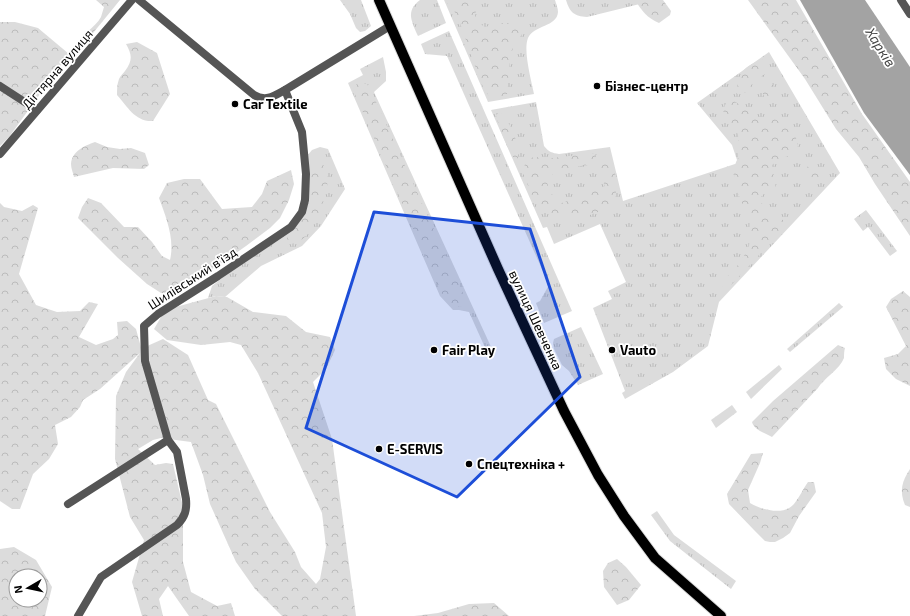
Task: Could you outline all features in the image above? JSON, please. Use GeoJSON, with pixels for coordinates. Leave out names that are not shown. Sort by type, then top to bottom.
{"type":"FeatureCollection","features":[{"type":"Feature","properties":{"kind":"main road","name":"вулиця Шевченка"},"geometry":{"type":"LineString","coordinates":[[379,0],[523,324],[564,411],[598,475],[624,516],[655,558],[721,616]]}},
{"type":"Feature","properties":{"kind":"street","name":"Дігтярна вулиця"},"geometry":{"type":"LineString","coordinates":[[0,154],[132,0]]}},
{"type":"Feature","properties":{"kind":"street"},"geometry":{"type":"LineString","coordinates":[[139,0],[254,95],[265,99],[285,90],[390,26]]}},
{"type":"Feature","properties":{"kind":"street"},"geometry":{"type":"LineString","coordinates":[[901,0],[910,14]]}},
{"type":"Feature","properties":{"kind":"street"},"geometry":{"type":"LineString","coordinates":[[0,86],[37,110]]}},
{"type":"Feature","properties":{"kind":"street","name":"Шилівський в’їзд"},"geometry":{"type":"LineString","coordinates":[[168,440],[145,361],[144,326],[158,314],[291,227],[302,212],[306,200],[302,132],[285,90]]}},
{"type":"Feature","properties":{"kind":"street"},"geometry":{"type":"LineString","coordinates":[[68,504],[168,440],[177,452],[187,506],[182,519],[177,524],[101,576],[78,616]]}},
{"type":"Feature","properties":{"kind":"highlighted area"},"geometry":{"type":"Polygon","coordinates":[[[374,212],[530,229],[580,377],[457,497],[306,428],[374,212]]]}},
{"type":"Feature","properties":{"kind":"green space"},"geometry":{"type":"Polygon","coordinates":[[[96,0],[120,0],[80,49],[74,49],[80,39],[101,17],[104,7],[96,0]]]}},
{"type":"Feature","properties":{"kind":"green space"},"geometry":{"type":"Polygon","coordinates":[[[340,0],[361,0],[371,26],[365,31],[360,32],[356,28],[350,14],[340,0]]]}},
{"type":"Feature","properties":{"kind":"green space"},"geometry":{"type":"Polygon","coordinates":[[[420,0],[437,0],[446,23],[418,36],[412,21],[411,13],[415,4],[420,0]]]}},
{"type":"Feature","properties":{"kind":"green space"},"geometry":{"type":"Polygon","coordinates":[[[444,0],[555,0],[558,10],[557,17],[554,21],[535,31],[528,38],[526,50],[534,94],[488,102],[444,0]]]}},
{"type":"Feature","properties":{"kind":"green space"},"geometry":{"type":"Polygon","coordinates":[[[446,0],[481,0],[475,14],[476,21],[485,27],[502,23],[520,23],[522,34],[511,53],[507,95],[502,99],[491,98],[485,91],[459,20],[446,0]]]}},
{"type":"Feature","properties":{"kind":"green space"},"geometry":{"type":"Polygon","coordinates":[[[566,0],[656,0],[587,17],[579,16],[573,13],[566,0]]]}},
{"type":"Feature","properties":{"kind":"green space"},"geometry":{"type":"Polygon","coordinates":[[[635,0],[663,0],[671,11],[670,15],[659,23],[645,14],[635,0]]]}},
{"type":"Feature","properties":{"kind":"green space"},"geometry":{"type":"Polygon","coordinates":[[[748,0],[796,0],[862,114],[910,182],[910,236],[875,184],[859,157],[836,129],[805,79],[748,0]]]}},
{"type":"Feature","properties":{"kind":"green space"},"geometry":{"type":"Polygon","coordinates":[[[0,22],[15,22],[38,28],[69,54],[9,137],[0,146],[0,22]]]}},
{"type":"Feature","properties":{"kind":"green space"},"geometry":{"type":"Polygon","coordinates":[[[449,31],[572,311],[544,323],[536,303],[540,301],[549,285],[447,56],[425,54],[421,44],[449,31]]]}},
{"type":"Feature","properties":{"kind":"green space"},"geometry":{"type":"Polygon","coordinates":[[[137,42],[157,53],[170,94],[153,121],[141,119],[132,113],[117,95],[117,85],[119,79],[128,67],[131,58],[130,51],[126,44],[137,42]]]}},
{"type":"Feature","properties":{"kind":"green space"},"geometry":{"type":"Polygon","coordinates":[[[769,52],[840,173],[719,302],[708,346],[673,372],[625,399],[622,393],[625,391],[593,308],[612,299],[608,291],[626,282],[600,224],[554,244],[547,227],[543,228],[491,110],[536,102],[544,146],[552,153],[559,154],[610,147],[623,201],[738,163],[732,145],[697,103],[769,52]]]}},
{"type":"Feature","properties":{"kind":"green space"},"geometry":{"type":"Polygon","coordinates":[[[383,57],[386,81],[374,92],[492,349],[487,352],[469,312],[453,310],[440,296],[348,83],[363,75],[360,69],[383,57]]]}},
{"type":"Feature","properties":{"kind":"green space"},"geometry":{"type":"Polygon","coordinates":[[[766,59],[769,62],[770,70],[751,85],[748,92],[737,94],[739,80],[744,70],[759,61],[766,59]]]}},
{"type":"Feature","properties":{"kind":"green space"},"geometry":{"type":"Polygon","coordinates":[[[764,80],[773,84],[774,93],[771,102],[766,102],[760,85],[764,80]]]}},
{"type":"Feature","properties":{"kind":"green space"},"geometry":{"type":"Polygon","coordinates":[[[357,84],[367,84],[371,91],[467,302],[465,307],[458,307],[447,300],[436,282],[354,92],[354,87],[357,84]]]}},
{"type":"Feature","properties":{"kind":"green space"},"geometry":{"type":"Polygon","coordinates":[[[731,99],[755,117],[766,119],[771,117],[785,125],[788,125],[795,134],[798,146],[793,154],[780,159],[772,165],[776,189],[766,191],[760,198],[764,208],[769,214],[787,221],[786,226],[728,288],[723,288],[720,284],[741,261],[748,249],[750,240],[749,215],[744,208],[734,177],[735,164],[738,158],[738,135],[734,126],[723,114],[725,105],[731,99]]]}},
{"type":"Feature","properties":{"kind":"green space"},"geometry":{"type":"Polygon","coordinates":[[[499,113],[504,115],[518,147],[518,158],[515,160],[506,144],[499,126],[496,115],[499,113]]]}},
{"type":"Feature","properties":{"kind":"green space"},"geometry":{"type":"Polygon","coordinates":[[[95,142],[107,147],[120,149],[131,148],[145,153],[149,165],[144,169],[113,168],[74,177],[71,164],[76,152],[95,142]]]}},
{"type":"Feature","properties":{"kind":"green space"},"geometry":{"type":"Polygon","coordinates":[[[320,147],[328,149],[345,189],[321,226],[302,246],[261,266],[225,297],[216,296],[208,298],[212,286],[304,213],[306,157],[312,150],[320,147]]]}},
{"type":"Feature","properties":{"kind":"green space"},"geometry":{"type":"Polygon","coordinates":[[[595,153],[598,164],[580,166],[554,173],[547,180],[548,187],[554,196],[562,203],[605,186],[599,172],[602,155],[608,153],[613,164],[617,182],[615,201],[611,207],[582,218],[556,217],[540,209],[534,201],[523,173],[526,159],[535,157],[552,158],[595,153]]]}},
{"type":"Feature","properties":{"kind":"green space"},"geometry":{"type":"Polygon","coordinates":[[[315,158],[325,169],[327,176],[328,183],[324,199],[312,228],[302,240],[291,244],[288,242],[287,238],[289,231],[300,222],[307,202],[309,162],[315,158]]]}},
{"type":"Feature","properties":{"kind":"green space"},"geometry":{"type":"Polygon","coordinates":[[[809,165],[816,165],[821,177],[814,182],[804,181],[802,174],[809,165]]]}},
{"type":"Feature","properties":{"kind":"green space"},"geometry":{"type":"Polygon","coordinates":[[[291,170],[294,184],[289,200],[280,218],[270,228],[219,265],[168,294],[161,293],[147,284],[118,258],[78,218],[82,207],[88,198],[101,203],[124,227],[138,227],[152,242],[162,256],[170,260],[171,236],[159,198],[167,183],[184,179],[200,179],[222,209],[252,207],[262,194],[267,181],[291,170]]]}},
{"type":"Feature","properties":{"kind":"green space"},"geometry":{"type":"Polygon","coordinates":[[[0,203],[4,207],[22,211],[33,205],[38,208],[19,274],[36,305],[57,312],[80,311],[89,302],[98,304],[79,337],[96,345],[113,339],[118,335],[117,322],[127,321],[136,329],[142,351],[145,347],[163,339],[188,355],[208,400],[216,404],[270,512],[295,552],[301,567],[316,584],[320,579],[326,547],[322,513],[258,373],[241,345],[230,342],[201,345],[167,340],[154,329],[161,317],[172,308],[216,296],[227,297],[253,312],[286,316],[306,332],[330,337],[335,350],[326,369],[313,382],[332,439],[356,616],[282,616],[255,589],[236,562],[210,504],[203,475],[191,442],[161,438],[153,440],[138,449],[155,465],[166,463],[173,464],[183,507],[183,562],[191,592],[217,606],[231,603],[235,616],[189,616],[168,586],[159,599],[163,616],[142,616],[132,582],[144,540],[130,517],[115,459],[116,396],[126,372],[140,353],[100,389],[83,400],[80,407],[71,417],[55,425],[58,444],[49,459],[33,474],[20,509],[12,509],[0,501],[0,203]]]}},
{"type":"Feature","properties":{"kind":"green space"},"geometry":{"type":"Polygon","coordinates":[[[866,210],[897,251],[890,256],[868,227],[863,231],[854,219],[866,210]]]}},
{"type":"Feature","properties":{"kind":"green space"},"geometry":{"type":"Polygon","coordinates":[[[903,291],[910,297],[910,386],[896,379],[886,369],[884,358],[898,354],[906,346],[886,307],[891,299],[903,291]]]}},
{"type":"Feature","properties":{"kind":"green space"},"geometry":{"type":"Polygon","coordinates":[[[839,303],[843,307],[790,352],[787,349],[839,303]]]}},
{"type":"Feature","properties":{"kind":"green space"},"geometry":{"type":"Polygon","coordinates":[[[581,327],[603,374],[578,385],[569,371],[562,365],[554,349],[553,343],[554,339],[581,327]]]}},
{"type":"Feature","properties":{"kind":"green space"},"geometry":{"type":"Polygon","coordinates":[[[838,345],[845,348],[842,362],[772,437],[760,431],[753,425],[752,422],[773,401],[838,345]]]}},
{"type":"Feature","properties":{"kind":"green space"},"geometry":{"type":"Polygon","coordinates":[[[779,365],[782,369],[751,399],[746,392],[779,365]]]}},
{"type":"Feature","properties":{"kind":"green space"},"geometry":{"type":"Polygon","coordinates":[[[732,405],[737,412],[716,428],[711,420],[732,405]]]}},
{"type":"Feature","properties":{"kind":"green space"},"geometry":{"type":"Polygon","coordinates":[[[763,453],[748,490],[750,503],[767,510],[785,510],[794,504],[808,482],[814,482],[816,492],[799,516],[790,533],[775,542],[765,541],[754,530],[729,504],[727,494],[751,454],[763,453]]]}},
{"type":"Feature","properties":{"kind":"green space"},"geometry":{"type":"Polygon","coordinates":[[[910,469],[910,507],[905,505],[903,500],[902,486],[910,469]]]}},
{"type":"Feature","properties":{"kind":"green space"},"geometry":{"type":"Polygon","coordinates":[[[657,511],[674,535],[736,581],[731,589],[670,541],[651,515],[657,511]]]}},
{"type":"Feature","properties":{"kind":"green space"},"geometry":{"type":"Polygon","coordinates":[[[14,547],[36,560],[41,568],[8,568],[8,608],[47,608],[45,616],[0,616],[0,549],[14,547]]]}},
{"type":"Feature","properties":{"kind":"green space"},"geometry":{"type":"Polygon","coordinates":[[[617,559],[641,585],[629,600],[617,605],[604,587],[603,571],[608,563],[617,559]]]}},
{"type":"Feature","properties":{"kind":"green space"},"geometry":{"type":"Polygon","coordinates":[[[48,580],[52,587],[48,604],[48,580]]]}},
{"type":"Feature","properties":{"kind":"green space"},"geometry":{"type":"Polygon","coordinates":[[[494,603],[509,616],[414,616],[438,613],[469,604],[494,603]]]}},
{"type":"Feature","properties":{"kind":"water","name":"Харків"},"geometry":{"type":"Polygon","coordinates":[[[800,0],[865,0],[910,67],[910,175],[864,113],[800,0]]]}},
{"type":"Feature","properties":{"kind":"place","name":"Бізнес-центр"},"geometry":{"type":"Point","coordinates":[597,86]}},
{"type":"Feature","properties":{"kind":"place","name":"Car Textile"},"geometry":{"type":"Point","coordinates":[235,104]}},
{"type":"Feature","properties":{"kind":"place","name":"Fair Play"},"geometry":{"type":"Point","coordinates":[434,350]}},
{"type":"Feature","properties":{"kind":"place","name":"Vauto"},"geometry":{"type":"Point","coordinates":[612,350]}},
{"type":"Feature","properties":{"kind":"place","name":"E-SERVIS"},"geometry":{"type":"Point","coordinates":[379,449]}},
{"type":"Feature","properties":{"kind":"place","name":"Спецтехніка +"},"geometry":{"type":"Point","coordinates":[469,464]}}]}
